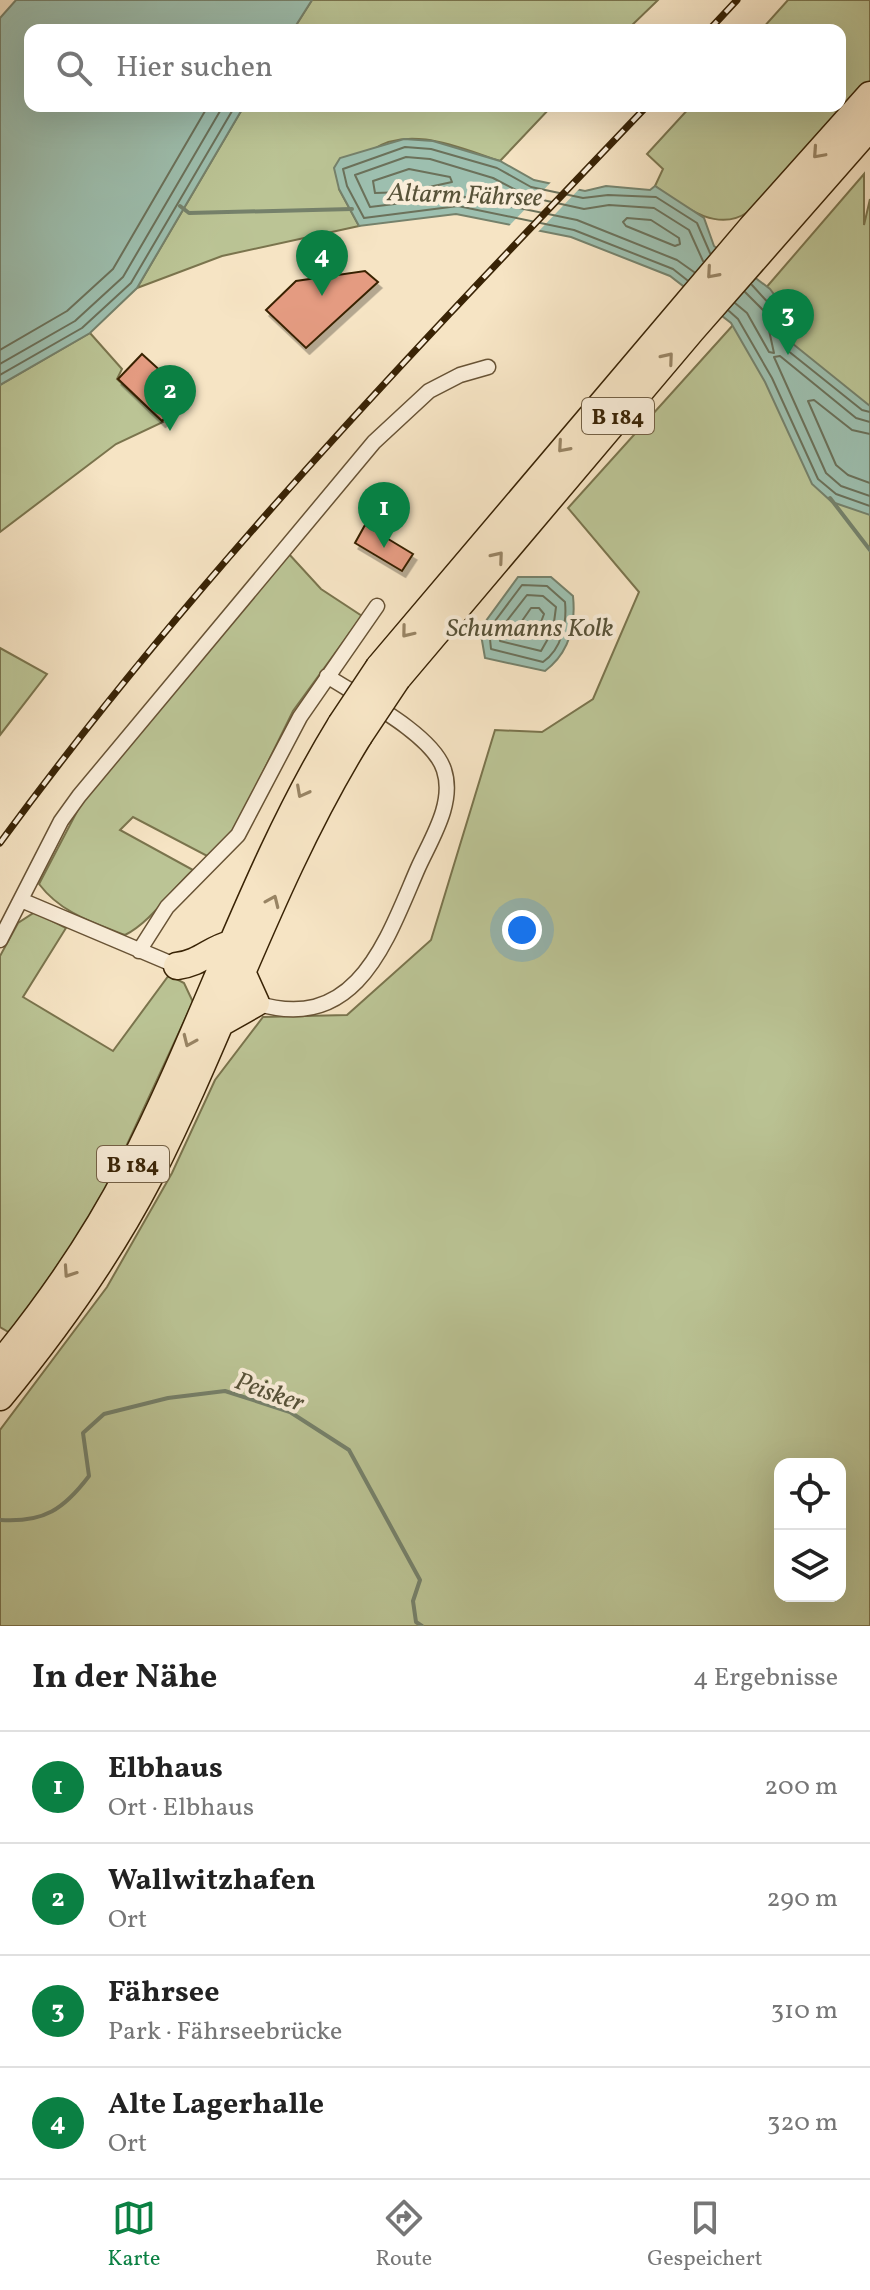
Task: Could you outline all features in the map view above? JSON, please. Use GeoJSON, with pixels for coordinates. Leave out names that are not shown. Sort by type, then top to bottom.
{"type":"FeatureCollection","features":[{"type":"Feature","properties":{"kind":"highway","name":"B 184"},"geometry":{"type":"LineString","coordinates":[[0,1364],[67,1275],[108,1210],[144,1143],[288,817],[388,673],[759,235],[870,95]]}},
{"type":"Feature","properties":{"kind":"highway","name":"B 184"},"geometry":{"type":"LineString","coordinates":[[759,235],[870,127]]}},
{"type":"Feature","properties":{"kind":"highway","name":"B 184"},"geometry":{"type":"LineString","coordinates":[[0,1397],[73,1303],[117,1235],[165,1144],[350,730]]}},
{"type":"Feature","properties":{"kind":"highway"},"geometry":{"type":"LineString","coordinates":[[177,966],[194,964],[219,947],[231,944]]}},
{"type":"Feature","properties":{"kind":"highway"},"geometry":{"type":"LineString","coordinates":[[177,966],[210,993]]}},
{"type":"Feature","properties":{"kind":"highway"},"geometry":{"type":"LineString","coordinates":[[219,1024],[256,1003],[242,972]]}},
{"type":"Feature","properties":{"kind":"street"},"geometry":{"type":"LineString","coordinates":[[0,940],[61,821],[79,796],[374,442],[429,391],[460,375],[488,367]]}},
{"type":"Feature","properties":{"kind":"street"},"geometry":{"type":"LineString","coordinates":[[139,951],[167,907],[238,835],[286,741],[377,606]]}},
{"type":"Feature","properties":{"kind":"street"},"geometry":{"type":"LineString","coordinates":[[256,1003],[282,1008],[311,1006],[345,992],[365,974],[382,949],[445,808],[445,771],[430,747],[327,676]]}},
{"type":"Feature","properties":{"kind":"street"},"geometry":{"type":"LineString","coordinates":[[21,900],[177,966]]}},
{"type":"Feature","properties":{"kind":"shaded area"},"geometry":{"type":"Polygon","coordinates":[[[312,0],[658,0],[633,24],[297,24],[312,0]]]}},
{"type":"Feature","properties":{"kind":"shaded area"},"geometry":{"type":"Polygon","coordinates":[[[788,0],[870,0],[870,81],[846,107],[846,24],[766,24],[788,0]]]}},
{"type":"Feature","properties":{"kind":"shaded area"},"geometry":{"type":"Polygon","coordinates":[[[240,112],[546,112],[500,161],[436,141],[403,139],[387,143],[372,150],[339,189],[359,226],[222,256],[137,288],[240,112]]]}},
{"type":"Feature","properties":{"kind":"shaded area"},"geometry":{"type":"Polygon","coordinates":[[[686,112],[841,112],[748,212],[736,218],[724,220],[700,214],[655,186],[663,169],[647,154],[686,112]]]}},
{"type":"Feature","properties":{"kind":"shaded area"},"geometry":{"type":"Polygon","coordinates":[[[864,174],[864,225],[870,199],[870,1626],[0,1626],[0,1430],[107,1287],[172,1173],[215,1080],[263,1017],[347,1015],[431,940],[495,730],[542,732],[593,699],[639,592],[568,508],[752,304],[864,174]]]}},
{"type":"Feature","properties":{"kind":"shaded area"},"geometry":{"type":"Polygon","coordinates":[[[90,333],[122,369],[117,379],[163,422],[116,444],[0,532],[0,385],[90,333]]]}},
{"type":"Feature","properties":{"kind":"shaded area"},"geometry":{"type":"Polygon","coordinates":[[[288,553],[321,589],[362,616],[293,711],[233,833],[211,858],[133,817],[120,830],[193,870],[152,914],[125,935],[67,909],[39,884],[82,802],[288,553]]]}},
{"type":"Feature","properties":{"kind":"shaded area"},"geometry":{"type":"Polygon","coordinates":[[[0,648],[47,674],[0,735],[0,648]]]}},
{"type":"Feature","properties":{"kind":"shaded area"},"geometry":{"type":"Polygon","coordinates":[[[35,912],[66,928],[23,997],[113,1051],[169,975],[184,983],[193,1002],[112,1177],[79,1235],[10,1333],[0,1327],[0,956],[18,923],[35,912]]]}},
{"type":"Feature","properties":{"kind":"water"},"geometry":{"type":"Polygon","coordinates":[[[16,0],[312,0],[297,24],[24,24],[24,112],[240,112],[137,288],[90,333],[0,385],[0,18],[16,0]]]}},
{"type":"Feature","properties":{"kind":"water"},"geometry":{"type":"Polygon","coordinates":[[[404,139],[433,141],[500,161],[534,180],[585,191],[606,186],[650,190],[655,186],[704,218],[714,246],[770,289],[781,304],[793,344],[870,406],[870,515],[832,502],[812,484],[765,382],[731,323],[670,276],[571,237],[456,214],[359,226],[339,189],[334,168],[340,158],[404,139]]]}},
{"type":"Feature","properties":{"kind":"water","name":"Schumanns Kolk"},"geometry":{"type":"Polygon","coordinates":[[[518,577],[551,577],[573,596],[569,638],[560,656],[545,671],[485,658],[480,629],[518,577]]]}},
{"type":"Feature","properties":{"kind":"pier"},"geometry":{"type":"Polygon","coordinates":[[[555,178],[582,186],[536,234],[507,228],[555,178]]]}},
{"type":"Feature","properties":{"kind":"building"},"geometry":{"type":"Polygon","coordinates":[[[365,271],[378,282],[306,348],[266,310],[296,281],[365,271]]]}},
{"type":"Feature","properties":{"kind":"building"},"geometry":{"type":"Polygon","coordinates":[[[142,354],[187,395],[162,421],[118,379],[142,354]]]}},
{"type":"Feature","properties":{"kind":"building"},"geometry":{"type":"Polygon","coordinates":[[[365,525],[413,554],[402,571],[355,543],[365,525]]]}},
{"type":"Feature","properties":{"kind":"waterway","name":"Altarm Fährsee"},"geometry":{"type":"LineString","coordinates":[[180,206],[189,213],[352,209]]}},
{"type":"Feature","properties":{"kind":"waterway"},"geometry":{"type":"LineString","coordinates":[[830,498],[870,550]]}},
{"type":"Feature","properties":{"kind":"waterway","name":"Peisker"},"geometry":{"type":"LineString","coordinates":[[0,1520],[41,1516],[52,1512],[71,1497],[89,1476],[83,1433],[104,1414],[168,1398],[225,1391],[290,1412],[349,1450],[420,1580],[413,1601],[416,1622],[422,1626]]}},
{"type":"Feature","properties":{"kind":"railway"},"geometry":{"type":"LineString","coordinates":[[715,24],[737,0]]}},
{"type":"Feature","properties":{"kind":"railway"},"geometry":{"type":"LineString","coordinates":[[0,843],[74,745],[230,555],[394,373],[641,112]]}},
{"type":"Feature","properties":{"kind":"place","name":"Alte Lagerhalle"},"geometry":{"type":"Point","coordinates":[322,296]}},
{"type":"Feature","properties":{"kind":"place","name":"Fährsee"},"geometry":{"type":"Point","coordinates":[788,355]}},
{"type":"Feature","properties":{"kind":"place","name":"Wallwitzhafen"},"geometry":{"type":"Point","coordinates":[170,431]}},
{"type":"Feature","properties":{"kind":"place","name":"Elbhaus"},"geometry":{"type":"Point","coordinates":[384,548]}}]}
